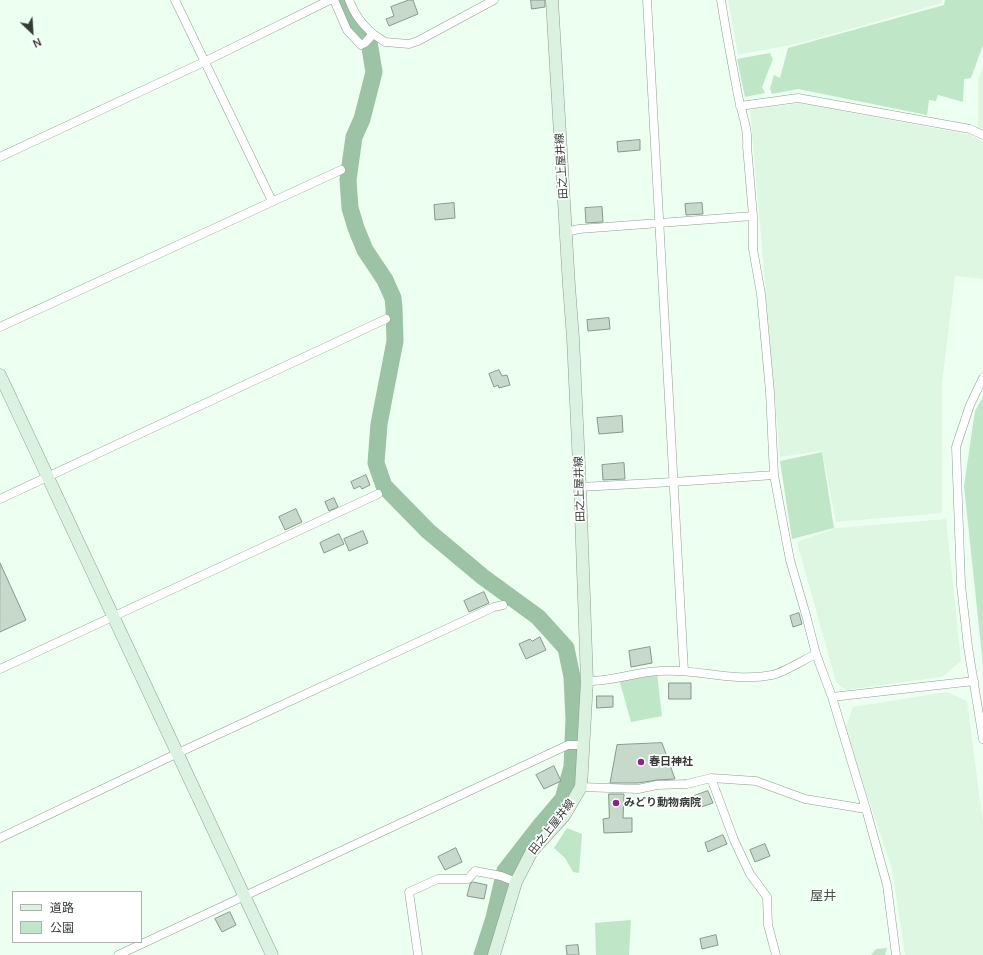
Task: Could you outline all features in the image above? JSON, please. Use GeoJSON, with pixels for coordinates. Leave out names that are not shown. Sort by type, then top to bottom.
{"type":"FeatureCollection","features":[{"type":"Feature","properties":{"kind":"main road","name":"田之上屋井線"},"geometry":{"type":"LineString","coordinates":[[494,955],[513,881],[532,851],[564,816],[581,787],[587,681],[580,486],[552,0]]}},
{"type":"Feature","properties":{"kind":"main road"},"geometry":{"type":"LineString","coordinates":[[0,375],[272,955]]}},
{"type":"Feature","properties":{"kind":"street"},"geometry":{"type":"LineString","coordinates":[[175,0],[272,201]]}},
{"type":"Feature","properties":{"kind":"street"},"geometry":{"type":"LineString","coordinates":[[0,157],[206,62],[330,0]]}},
{"type":"Feature","properties":{"kind":"street"},"geometry":{"type":"LineString","coordinates":[[334,0],[347,30],[362,45],[370,38]]}},
{"type":"Feature","properties":{"kind":"street"},"geometry":{"type":"LineString","coordinates":[[349,0],[370,38],[385,42],[408,44],[418,41],[494,0]]}},
{"type":"Feature","properties":{"kind":"street"},"geometry":{"type":"LineString","coordinates":[[647,0],[684,671]]}},
{"type":"Feature","properties":{"kind":"street"},"geometry":{"type":"LineString","coordinates":[[721,0],[740,106],[748,135],[747,146],[753,216],[753,249],[761,294],[769,384],[774,475],[790,560],[816,654],[832,697],[887,885],[896,955]]}},
{"type":"Feature","properties":{"kind":"street"},"geometry":{"type":"LineString","coordinates":[[740,106],[798,98],[970,129],[983,135]]}},
{"type":"Feature","properties":{"kind":"street"},"geometry":{"type":"LineString","coordinates":[[0,327],[341,170]]}},
{"type":"Feature","properties":{"kind":"street"},"geometry":{"type":"LineString","coordinates":[[566,232],[579,229],[753,216]]}},
{"type":"Feature","properties":{"kind":"street"},"geometry":{"type":"LineString","coordinates":[[0,498],[386,319]]}},
{"type":"Feature","properties":{"kind":"street"},"geometry":{"type":"LineString","coordinates":[[983,378],[970,405],[956,447],[961,585],[968,647],[983,739]]}},
{"type":"Feature","properties":{"kind":"street"},"geometry":{"type":"LineString","coordinates":[[580,486],[673,482],[774,475]]}},
{"type":"Feature","properties":{"kind":"street"},"geometry":{"type":"LineString","coordinates":[[0,669],[378,494]]}},
{"type":"Feature","properties":{"kind":"street"},"geometry":{"type":"LineString","coordinates":[[0,838],[178,753],[494,607],[503,605]]}},
{"type":"Feature","properties":{"kind":"street"},"geometry":{"type":"LineString","coordinates":[[587,681],[598,681],[660,670],[684,671],[745,678],[773,675],[816,654]]}},
{"type":"Feature","properties":{"kind":"street"},"geometry":{"type":"LineString","coordinates":[[832,697],[974,681]]}},
{"type":"Feature","properties":{"kind":"street"},"geometry":{"type":"LineString","coordinates":[[118,955],[243,895],[321,861],[568,745],[583,745]]}},
{"type":"Feature","properties":{"kind":"street"},"geometry":{"type":"LineString","coordinates":[[581,787],[638,790],[657,785],[687,784],[711,778],[756,781],[805,799],[866,809]]}},
{"type":"Feature","properties":{"kind":"street"},"geometry":{"type":"LineString","coordinates":[[711,778],[734,840],[750,874],[767,897],[768,925],[776,955]]}},
{"type":"Feature","properties":{"kind":"street"},"geometry":{"type":"LineString","coordinates":[[418,955],[409,892],[438,879],[468,879],[475,871],[501,876],[513,881]]}},
{"type":"Feature","properties":{"kind":"shaded area"},"geometry":{"type":"Polygon","coordinates":[[[728,0],[942,0],[942,3],[801,43],[738,55],[728,0]]]}},
{"type":"Feature","properties":{"kind":"shaded area"},"geometry":{"type":"Polygon","coordinates":[[[983,67],[983,129],[978,127],[978,80],[983,67]]]}},
{"type":"Feature","properties":{"kind":"shaded area"},"geometry":{"type":"Polygon","coordinates":[[[799,103],[971,135],[983,142],[983,279],[955,276],[942,384],[942,513],[836,522],[822,451],[780,457],[750,110],[799,103]]]}},
{"type":"Feature","properties":{"kind":"shaded area"},"geometry":{"type":"Polygon","coordinates":[[[946,519],[961,661],[942,677],[845,690],[836,682],[797,542],[836,528],[946,519]]]}},
{"type":"Feature","properties":{"kind":"shaded area"},"geometry":{"type":"Polygon","coordinates":[[[946,692],[967,701],[983,823],[983,955],[905,955],[892,869],[845,729],[853,707],[946,692]]]}},
{"type":"Feature","properties":{"kind":"green space"},"geometry":{"type":"Polygon","coordinates":[[[945,0],[983,0],[983,45],[971,78],[964,79],[963,102],[938,95],[936,101],[929,100],[927,115],[798,89],[772,94],[770,89],[774,75],[780,78],[788,48],[944,5],[945,0]]]}},
{"type":"Feature","properties":{"kind":"green space"},"geometry":{"type":"Polygon","coordinates":[[[770,53],[773,59],[762,87],[765,93],[745,97],[737,59],[770,53]]]}},
{"type":"Feature","properties":{"kind":"green space"},"geometry":{"type":"Polygon","coordinates":[[[983,397],[983,665],[964,486],[975,411],[983,397]]]}},
{"type":"Feature","properties":{"kind":"green space"},"geometry":{"type":"Polygon","coordinates":[[[822,452],[834,528],[792,539],[780,461],[822,452]]]}},
{"type":"Feature","properties":{"kind":"green space"},"geometry":{"type":"Polygon","coordinates":[[[657,673],[662,716],[631,722],[619,679],[657,673]]]}},
{"type":"Feature","properties":{"kind":"green space"},"geometry":{"type":"Polygon","coordinates":[[[567,828],[582,834],[579,873],[573,872],[565,858],[554,848],[567,828]]]}},
{"type":"Feature","properties":{"kind":"green space"},"geometry":{"type":"Polygon","coordinates":[[[631,920],[629,955],[596,955],[595,923],[631,920]]]}},
{"type":"Feature","properties":{"kind":"green space"},"geometry":{"type":"Polygon","coordinates":[[[887,948],[885,955],[871,955],[876,949],[887,948]]]}},
{"type":"Feature","properties":{"kind":"building"},"geometry":{"type":"Polygon","coordinates":[[[409,0],[413,0],[418,14],[389,26],[386,19],[394,16],[391,7],[409,0]]]}},
{"type":"Feature","properties":{"kind":"building"},"geometry":{"type":"Polygon","coordinates":[[[531,0],[545,0],[545,7],[532,9],[531,0]]]}},
{"type":"Feature","properties":{"kind":"building"},"geometry":{"type":"Polygon","coordinates":[[[640,140],[640,150],[618,152],[617,142],[640,140]]]}},
{"type":"Feature","properties":{"kind":"building"},"geometry":{"type":"Polygon","coordinates":[[[454,203],[455,218],[435,220],[434,205],[454,203]]]}},
{"type":"Feature","properties":{"kind":"building"},"geometry":{"type":"Polygon","coordinates":[[[702,203],[703,214],[686,215],[685,204],[702,203]]]}},
{"type":"Feature","properties":{"kind":"building"},"geometry":{"type":"Polygon","coordinates":[[[602,207],[603,222],[586,223],[585,208],[602,207]]]}},
{"type":"Feature","properties":{"kind":"building"},"geometry":{"type":"Polygon","coordinates":[[[609,318],[610,329],[588,331],[587,320],[609,318]]]}},
{"type":"Feature","properties":{"kind":"building"},"geometry":{"type":"Polygon","coordinates":[[[499,370],[502,376],[507,375],[510,385],[499,388],[498,385],[494,387],[489,374],[499,370]]]}},
{"type":"Feature","properties":{"kind":"building"},"geometry":{"type":"Polygon","coordinates":[[[622,416],[623,432],[599,434],[597,418],[622,416]]]}},
{"type":"Feature","properties":{"kind":"building"},"geometry":{"type":"Polygon","coordinates":[[[624,463],[625,479],[603,480],[602,465],[624,463]]]}},
{"type":"Feature","properties":{"kind":"building"},"geometry":{"type":"Polygon","coordinates":[[[366,475],[370,485],[362,489],[360,486],[354,489],[351,482],[366,475]]]}},
{"type":"Feature","properties":{"kind":"building"},"geometry":{"type":"Polygon","coordinates":[[[334,498],[338,507],[329,511],[325,502],[334,498]]]}},
{"type":"Feature","properties":{"kind":"building"},"geometry":{"type":"Polygon","coordinates":[[[296,509],[302,522],[285,530],[279,517],[296,509]]]}},
{"type":"Feature","properties":{"kind":"building"},"geometry":{"type":"Polygon","coordinates":[[[363,531],[368,543],[349,551],[344,539],[363,531]]]}},
{"type":"Feature","properties":{"kind":"building"},"geometry":{"type":"Polygon","coordinates":[[[339,534],[344,544],[324,553],[320,543],[339,534]]]}},
{"type":"Feature","properties":{"kind":"building"},"geometry":{"type":"Polygon","coordinates":[[[0,563],[26,620],[0,632],[0,563]]]}},
{"type":"Feature","properties":{"kind":"building"},"geometry":{"type":"Polygon","coordinates":[[[484,592],[489,603],[469,612],[464,601],[484,592]]]}},
{"type":"Feature","properties":{"kind":"building"},"geometry":{"type":"Polygon","coordinates":[[[799,613],[802,624],[793,627],[790,616],[799,613]]]}},
{"type":"Feature","properties":{"kind":"building"},"geometry":{"type":"Polygon","coordinates":[[[540,637],[546,650],[526,659],[519,644],[530,639],[532,641],[540,637]]]}},
{"type":"Feature","properties":{"kind":"building"},"geometry":{"type":"Polygon","coordinates":[[[650,647],[652,663],[631,667],[629,651],[650,647]]]}},
{"type":"Feature","properties":{"kind":"building"},"geometry":{"type":"Polygon","coordinates":[[[669,683],[691,683],[691,699],[669,699],[669,683]]]}},
{"type":"Feature","properties":{"kind":"building"},"geometry":{"type":"Polygon","coordinates":[[[597,696],[613,696],[613,707],[597,708],[597,696]]]}},
{"type":"Feature","properties":{"kind":"building","name":"春日神社"},"geometry":{"type":"Polygon","coordinates":[[[662,743],[675,779],[638,783],[610,783],[617,745],[662,743]]]}},
{"type":"Feature","properties":{"kind":"building"},"geometry":{"type":"Polygon","coordinates":[[[554,766],[561,781],[544,789],[536,775],[554,766]]]}},
{"type":"Feature","properties":{"kind":"building"},"geometry":{"type":"Polygon","coordinates":[[[708,791],[713,803],[698,808],[694,796],[708,791]]]}},
{"type":"Feature","properties":{"kind":"building"},"geometry":{"type":"Polygon","coordinates":[[[609,794],[624,794],[623,818],[632,818],[632,832],[604,833],[603,819],[609,818],[609,794]]]}},
{"type":"Feature","properties":{"kind":"building"},"geometry":{"type":"Polygon","coordinates":[[[723,835],[727,844],[708,852],[705,843],[723,835]]]}},
{"type":"Feature","properties":{"kind":"building"},"geometry":{"type":"Polygon","coordinates":[[[765,844],[770,856],[755,862],[750,850],[765,844]]]}},
{"type":"Feature","properties":{"kind":"building"},"geometry":{"type":"Polygon","coordinates":[[[456,848],[462,862],[445,870],[438,857],[456,848]]]}},
{"type":"Feature","properties":{"kind":"building"},"geometry":{"type":"Polygon","coordinates":[[[473,882],[487,885],[484,899],[467,896],[470,884],[473,882]]]}},
{"type":"Feature","properties":{"kind":"building"},"geometry":{"type":"Polygon","coordinates":[[[230,912],[236,925],[222,932],[215,919],[230,912]]]}},
{"type":"Feature","properties":{"kind":"building"},"geometry":{"type":"Polygon","coordinates":[[[716,935],[718,945],[702,949],[700,939],[716,935]]]}},
{"type":"Feature","properties":{"kind":"building"},"geometry":{"type":"Polygon","coordinates":[[[578,945],[579,955],[567,955],[566,946],[578,945]]]}},
{"type":"Feature","properties":{"kind":"waterway"},"geometry":{"type":"LineString","coordinates":[[341,0],[343,7],[369,42],[374,72],[362,119],[354,137],[348,180],[350,208],[365,250],[385,280],[393,298],[394,308],[395,341],[379,424],[376,463],[384,486],[428,531],[483,577],[538,617],[566,648],[572,677],[574,718],[572,767],[563,799],[505,871],[494,918],[482,955]]}},
{"type":"Feature","properties":{"kind":"place","name":"春日神社"},"geometry":{"type":"Point","coordinates":[641,762]}},
{"type":"Feature","properties":{"kind":"place","name":"みどり動物病院"},"geometry":{"type":"Point","coordinates":[616,803]}},
{"type":"Feature","properties":{"kind":"district","name":"屋井"},"geometry":{"type":"Point","coordinates":[823,896]}}]}
